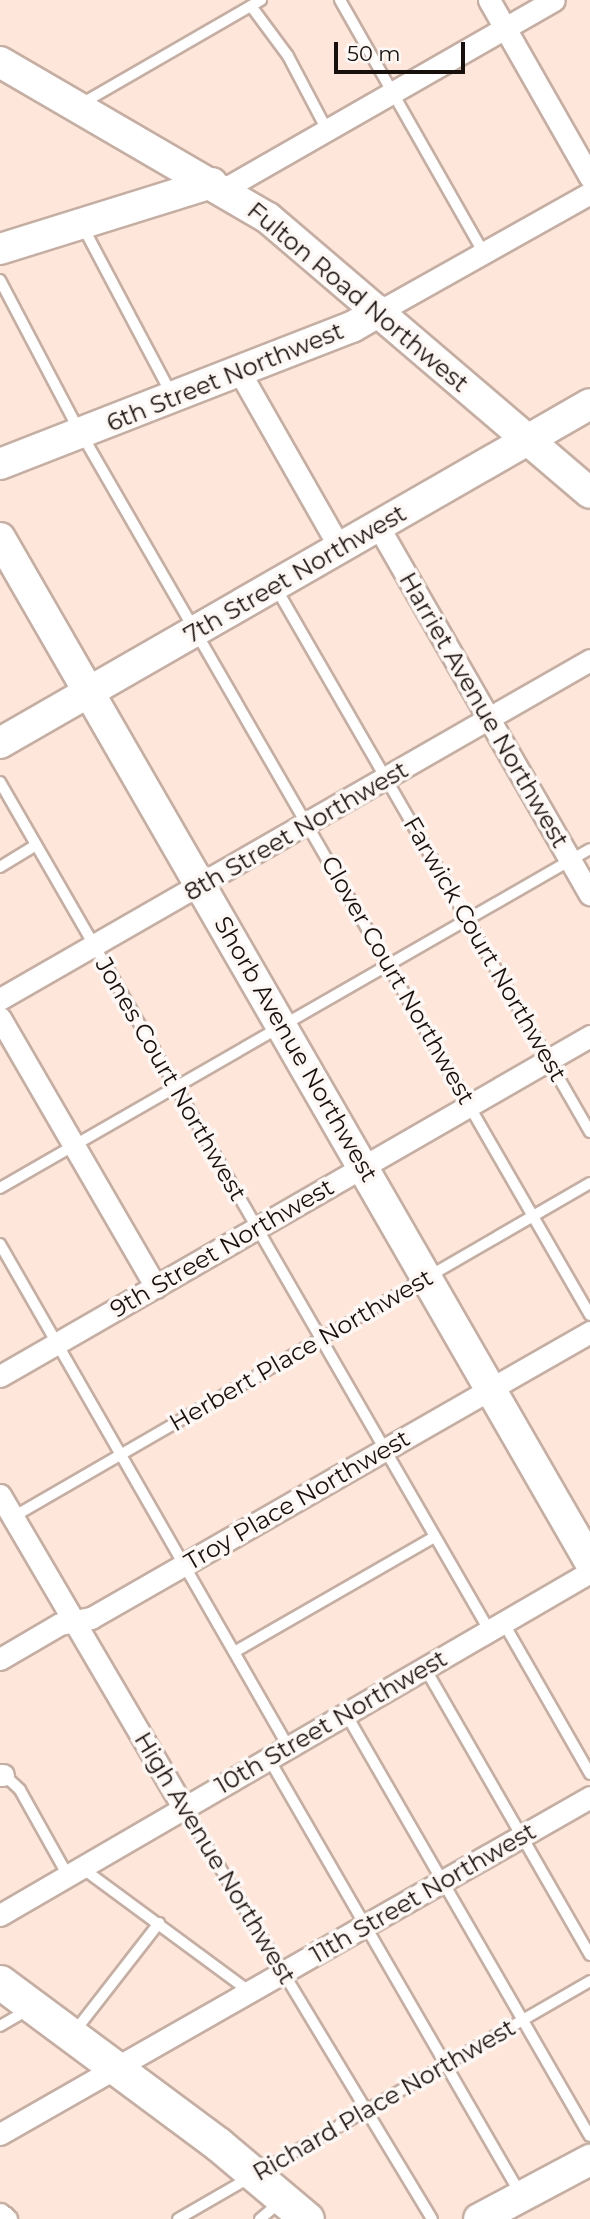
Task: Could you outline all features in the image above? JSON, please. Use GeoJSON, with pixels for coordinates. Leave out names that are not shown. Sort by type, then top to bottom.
{"type":"FeatureCollection","features":[{"type":"Feature","properties":{"kind":"main road"},"geometry":{"type":"LineString","coordinates":[[0,1982],[254,2174],[284,2212]]}},
{"type":"Feature","properties":{"kind":"street"},"geometry":{"type":"LineString","coordinates":[[489,0],[590,177]]}},
{"type":"Feature","properties":{"kind":"street"},"geometry":{"type":"LineString","coordinates":[[0,250],[218,186],[327,130],[554,0]]}},
{"type":"Feature","properties":{"kind":"street","name":"Fulton Road Northwest"},"geometry":{"type":"LineString","coordinates":[[0,62],[218,186],[299,241],[590,493]]}},
{"type":"Feature","properties":{"kind":"street","name":"6th Street Northwest"},"geometry":{"type":"LineString","coordinates":[[0,464],[239,371],[380,311],[590,192]]}},
{"type":"Feature","properties":{"kind":"street"},"geometry":{"type":"LineString","coordinates":[[239,371],[340,548]]}},
{"type":"Feature","properties":{"kind":"street","name":"7th Street Northwest"},"geometry":{"type":"LineString","coordinates":[[0,743],[590,404]]}},
{"type":"Feature","properties":{"kind":"street","name":"Harriet Avenue Northwest"},"geometry":{"type":"LineString","coordinates":[[378,526],[590,894]]}},
{"type":"Feature","properties":{"kind":"street","name":"Shorb Avenue Northwest"},"geometry":{"type":"LineString","coordinates":[[0,538],[590,1562]]}},
{"type":"Feature","properties":{"kind":"street","name":"8th Street Northwest"},"geometry":{"type":"LineString","coordinates":[[0,999],[590,660]]}},
{"type":"Feature","properties":{"kind":"street"},"geometry":{"type":"LineString","coordinates":[[0,1018],[156,1287]]}},
{"type":"Feature","properties":{"kind":"street","name":"9th Street Northwest"},"geometry":{"type":"LineString","coordinates":[[0,1376],[590,1036]]}},
{"type":"Feature","properties":{"kind":"street","name":"Troy Place Northwest"},"geometry":{"type":"LineString","coordinates":[[0,1659],[74,1621],[91,1618],[590,1332]]}},
{"type":"Feature","properties":{"kind":"street","name":"High Avenue Northwest"},"geometry":{"type":"LineString","coordinates":[[4,1503],[184,1808]]}},
{"type":"Feature","properties":{"kind":"street","name":"10th Street Northwest"},"geometry":{"type":"LineString","coordinates":[[0,1915],[590,1572]]}},
{"type":"Feature","properties":{"kind":"street","name":"11th Street Northwest"},"geometry":{"type":"LineString","coordinates":[[0,2134],[590,1797]]}},
{"type":"Feature","properties":{"kind":"street"},"geometry":{"type":"LineString","coordinates":[[518,2207],[590,2160]]}},
{"type":"Feature","properties":{"kind":"street"},"geometry":{"type":"LineString","coordinates":[[479,2219],[590,2179]]}},
{"type":"Feature","properties":{"kind":"street"},"geometry":{"type":"LineString","coordinates":[[0,2214],[6,2219]]}},
{"type":"Feature","properties":{"kind":"lane"},"geometry":{"type":"LineString","coordinates":[[340,0],[483,252]]}},
{"type":"Feature","properties":{"kind":"lane"},"geometry":{"type":"LineString","coordinates":[[76,107],[256,3],[327,130]]}},
{"type":"Feature","properties":{"kind":"lane"},"geometry":{"type":"LineString","coordinates":[[81,225],[173,397]]}},
{"type":"Feature","properties":{"kind":"lane","name":"Clover Court Northwest"},"geometry":{"type":"LineString","coordinates":[[0,280],[81,433],[590,1315]]}},
{"type":"Feature","properties":{"kind":"lane","name":"Farwick Court Northwest"},"geometry":{"type":"LineString","coordinates":[[275,585],[590,1132]]}},
{"type":"Feature","properties":{"kind":"lane","name":"Jones Court Northwest"},"geometry":{"type":"LineString","coordinates":[[0,782],[434,1536],[496,1626],[590,1774]]}},
{"type":"Feature","properties":{"kind":"lane"},"geometry":{"type":"LineString","coordinates":[[0,867],[36,845]]}},
{"type":"Feature","properties":{"kind":"lane"},"geometry":{"type":"LineString","coordinates":[[0,1188],[590,849]]}},
{"type":"Feature","properties":{"kind":"lane","name":"Herbert Place Northwest"},"geometry":{"type":"LineString","coordinates":[[4,1503],[121,1454],[590,1183]]}},
{"type":"Feature","properties":{"kind":"lane"},"geometry":{"type":"LineString","coordinates":[[0,1244],[236,1651],[289,1748]]}},
{"type":"Feature","properties":{"kind":"lane"},"geometry":{"type":"LineString","coordinates":[[236,1651],[434,1536]]}},
{"type":"Feature","properties":{"kind":"lane"},"geometry":{"type":"LineString","coordinates":[[425,1668],[590,1955]]}},
{"type":"Feature","properties":{"kind":"lane"},"geometry":{"type":"LineString","coordinates":[[346,1714],[590,2136]]}},
{"type":"Feature","properties":{"kind":"lane"},"geometry":{"type":"LineString","coordinates":[[270,1759],[446,2064],[518,2207]]}},
{"type":"Feature","properties":{"kind":"lane"},"geometry":{"type":"LineString","coordinates":[[1,1773],[20,1790],[75,1872],[159,1923],[250,1992]]}},
{"type":"Feature","properties":{"kind":"lane","name":"High Avenue Northwest"},"geometry":{"type":"LineString","coordinates":[[184,1808],[432,2219]]}},
{"type":"Feature","properties":{"kind":"lane"},"geometry":{"type":"LineString","coordinates":[[72,2035],[159,1923]]}},
{"type":"Feature","properties":{"kind":"lane","name":"Richard Place Northwest"},"geometry":{"type":"LineString","coordinates":[[178,2219],[590,1981]]}},
{"type":"Feature","properties":{"kind":"lane"},"geometry":{"type":"LineString","coordinates":[[0,2026],[34,2007]]}}]}
